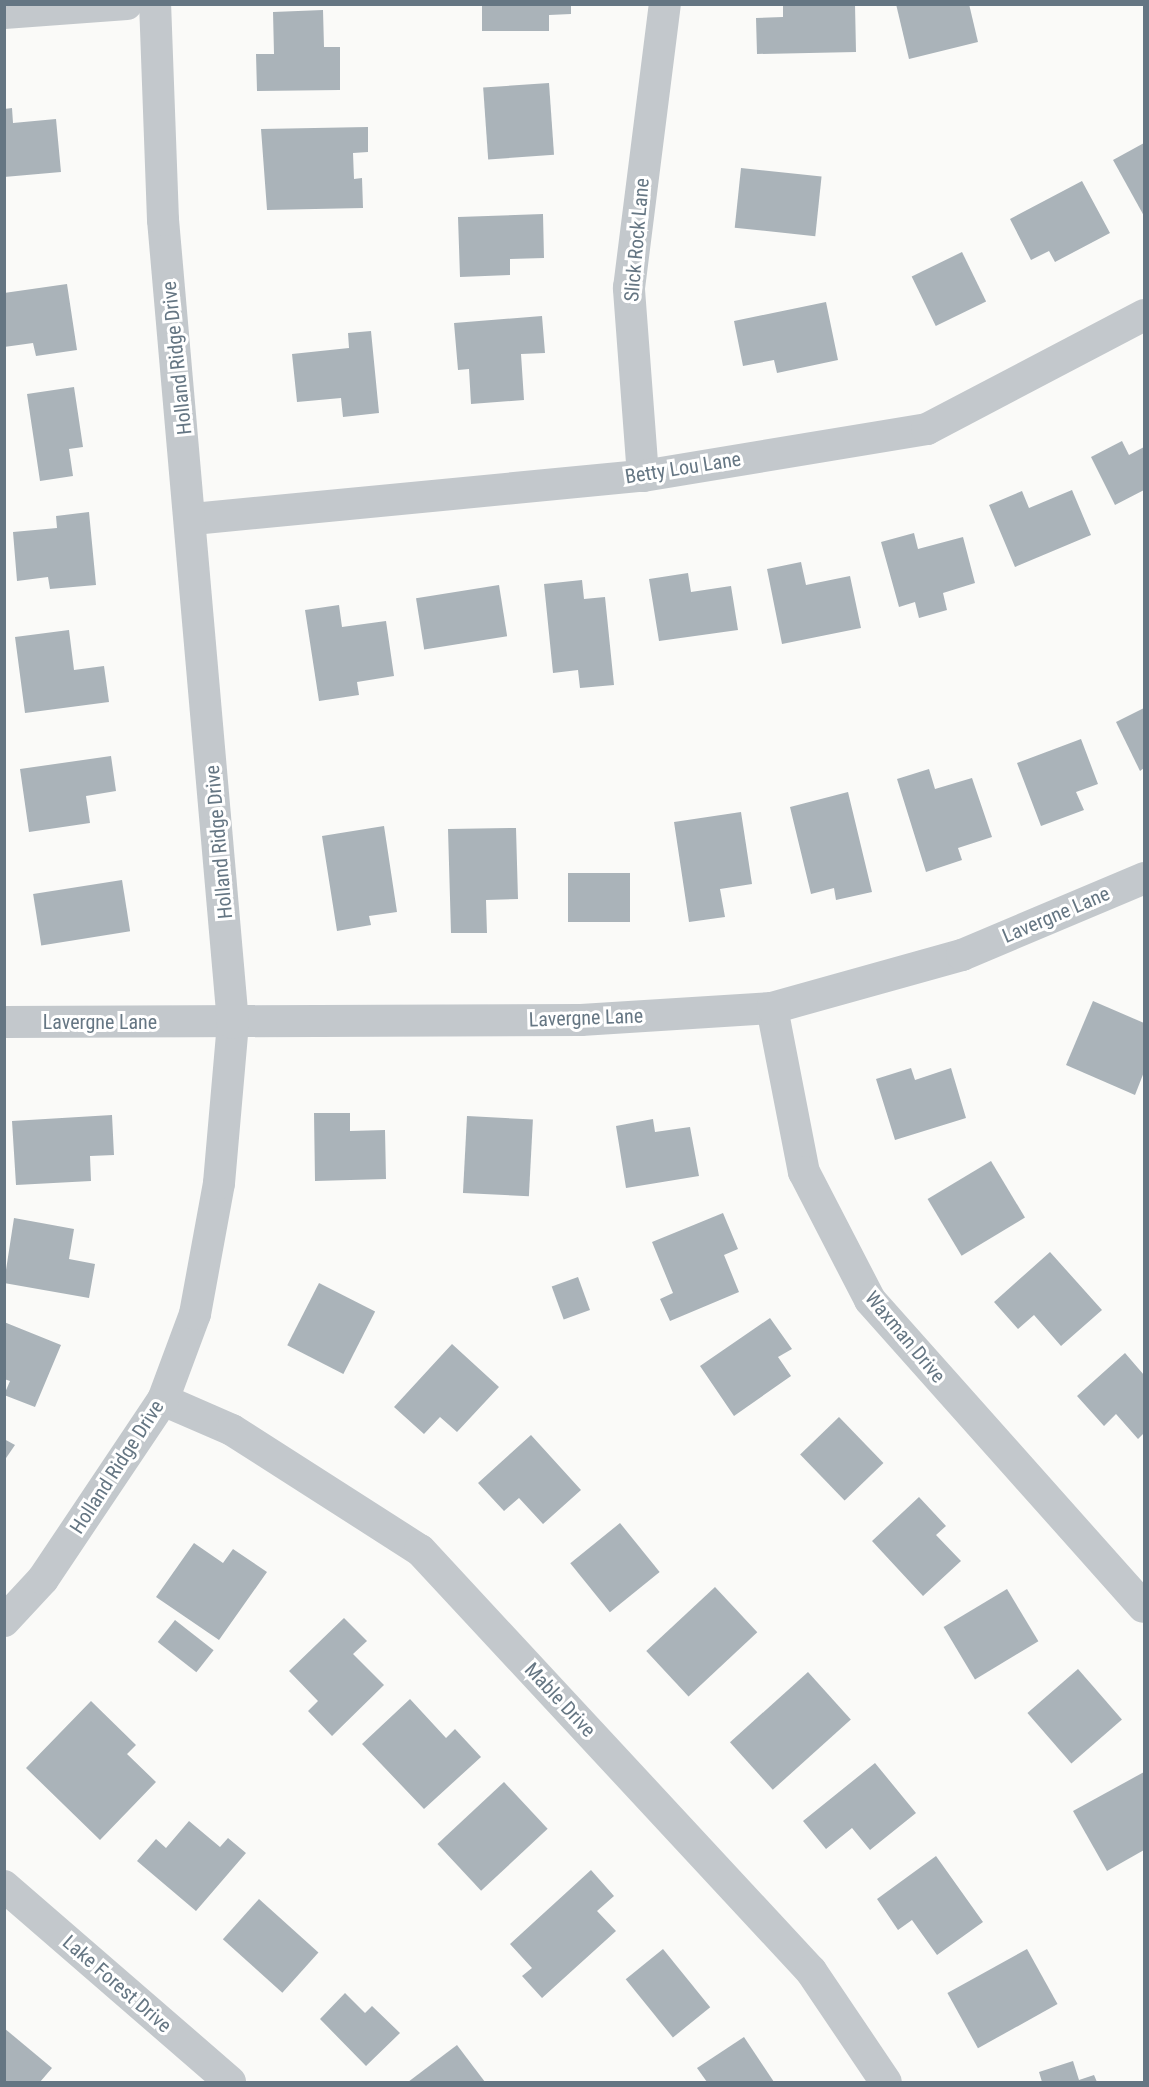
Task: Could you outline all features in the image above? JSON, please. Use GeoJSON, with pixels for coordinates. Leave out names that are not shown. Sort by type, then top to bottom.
{"type":"FeatureCollection","features":[{"type":"Feature","properties":{"kind":"street"},"geometry":{"type":"LineString","coordinates":[[4,13],[127,4]]}},
{"type":"Feature","properties":{"kind":"street","name":"Holland Ridge Drive"},"geometry":{"type":"LineString","coordinates":[[4,1621],[43,1579],[163,1400],[197,1303],[219,1183],[233,1023],[193,519],[164,220],[155,4]]}},
{"type":"Feature","properties":{"kind":"street","name":"Slick Rock Lane"},"geometry":{"type":"LineString","coordinates":[[643,476],[629,288],[665,4]]}},
{"type":"Feature","properties":{"kind":"street","name":"Betty Lou Lane"},"geometry":{"type":"LineString","coordinates":[[193,519],[643,476],[927,429],[1144,315]]}},
{"type":"Feature","properties":{"kind":"street","name":"Lavergne Lane"},"geometry":{"type":"LineString","coordinates":[[4,1022],[581,1020],[772,1008],[962,955],[1144,878]]}},
{"type":"Feature","properties":{"kind":"street","name":"Waxman Drive"},"geometry":{"type":"LineString","coordinates":[[772,1008],[804,1172],[870,1300],[1144,1607]]}},
{"type":"Feature","properties":{"kind":"street","name":"Mable Drive"},"geometry":{"type":"LineString","coordinates":[[163,1400],[232,1430],[420,1550],[811,1971],[886,2082]]}},
{"type":"Feature","properties":{"kind":"street","name":"Lake Forest Drive"},"geometry":{"type":"LineString","coordinates":[[4,1886],[230,2082]]}},
{"type":"Feature","properties":{"kind":"building"},"geometry":{"type":"Polygon","coordinates":[[[482,4],[571,4],[571,14],[549,15],[549,31],[482,31],[482,4]]]}},
{"type":"Feature","properties":{"kind":"building"},"geometry":{"type":"Polygon","coordinates":[[[783,4],[855,4],[856,52],[757,54],[756,18],[783,17],[783,4]]]}},
{"type":"Feature","properties":{"kind":"building"},"geometry":{"type":"Polygon","coordinates":[[[896,4],[969,4],[978,42],[909,59],[896,4]]]}},
{"type":"Feature","properties":{"kind":"building"},"geometry":{"type":"Polygon","coordinates":[[[323,10],[324,47],[340,47],[340,90],[257,91],[256,54],[274,54],[273,12],[323,10]]]}},
{"type":"Feature","properties":{"kind":"building"},"geometry":{"type":"Polygon","coordinates":[[[549,83],[554,155],[488,159],[483,88],[549,83]]]}},
{"type":"Feature","properties":{"kind":"building"},"geometry":{"type":"Polygon","coordinates":[[[12,108],[13,123],[56,119],[61,172],[4,177],[4,109],[12,108]]]}},
{"type":"Feature","properties":{"kind":"building"},"geometry":{"type":"Polygon","coordinates":[[[368,127],[368,152],[353,153],[354,179],[362,178],[363,208],[267,210],[261,129],[368,127]]]}},
{"type":"Feature","properties":{"kind":"building"},"geometry":{"type":"Polygon","coordinates":[[[1144,143],[1144,216],[1113,160],[1144,143]]]}},
{"type":"Feature","properties":{"kind":"building"},"geometry":{"type":"Polygon","coordinates":[[[741,168],[822,176],[815,236],[735,228],[741,168]]]}},
{"type":"Feature","properties":{"kind":"building"},"geometry":{"type":"Polygon","coordinates":[[[1082,181],[1110,233],[1055,262],[1049,251],[1031,260],[1010,219],[1082,181]]]}},
{"type":"Feature","properties":{"kind":"building"},"geometry":{"type":"Polygon","coordinates":[[[543,214],[544,258],[510,259],[510,275],[460,277],[458,217],[543,214]]]}},
{"type":"Feature","properties":{"kind":"building"},"geometry":{"type":"Polygon","coordinates":[[[962,252],[986,301],[936,326],[912,277],[962,252]]]}},
{"type":"Feature","properties":{"kind":"building"},"geometry":{"type":"Polygon","coordinates":[[[67,284],[77,350],[36,356],[33,343],[4,347],[4,293],[67,284]]]}},
{"type":"Feature","properties":{"kind":"building"},"geometry":{"type":"Polygon","coordinates":[[[826,302],[838,360],[777,373],[774,360],[743,366],[734,321],[826,302]]]}},
{"type":"Feature","properties":{"kind":"building"},"geometry":{"type":"Polygon","coordinates":[[[542,316],[545,353],[521,354],[524,400],[471,404],[469,369],[458,370],[454,323],[542,316]]]}},
{"type":"Feature","properties":{"kind":"building"},"geometry":{"type":"Polygon","coordinates":[[[371,331],[379,413],[343,417],[341,398],[297,402],[292,354],[349,348],[348,333],[371,331]]]}},
{"type":"Feature","properties":{"kind":"building"},"geometry":{"type":"Polygon","coordinates":[[[74,387],[83,447],[69,449],[73,476],[40,481],[27,394],[74,387]]]}},
{"type":"Feature","properties":{"kind":"building"},"geometry":{"type":"Polygon","coordinates":[[[1122,441],[1129,455],[1144,447],[1144,490],[1115,505],[1091,457],[1122,441]]]}},
{"type":"Feature","properties":{"kind":"building"},"geometry":{"type":"Polygon","coordinates":[[[1072,490],[1091,535],[1015,567],[989,505],[1022,491],[1029,508],[1072,490]]]}},
{"type":"Feature","properties":{"kind":"building"},"geometry":{"type":"Polygon","coordinates":[[[89,512],[96,585],[50,589],[48,577],[17,581],[13,532],[57,528],[56,516],[89,512]]]}},
{"type":"Feature","properties":{"kind":"building"},"geometry":{"type":"Polygon","coordinates":[[[914,533],[918,549],[963,537],[975,583],[943,593],[947,610],[919,618],[915,602],[899,607],[881,542],[914,533]]]}},
{"type":"Feature","properties":{"kind":"building"},"geometry":{"type":"Polygon","coordinates":[[[801,562],[806,585],[850,576],[861,628],[782,644],[767,569],[801,562]]]}},
{"type":"Feature","properties":{"kind":"building"},"geometry":{"type":"Polygon","coordinates":[[[688,573],[691,592],[731,586],[738,630],[659,641],[649,579],[688,573]]]}},
{"type":"Feature","properties":{"kind":"building"},"geometry":{"type":"Polygon","coordinates":[[[582,580],[584,599],[605,597],[614,685],[580,688],[578,670],[553,673],[544,584],[582,580]]]}},
{"type":"Feature","properties":{"kind":"building"},"geometry":{"type":"Polygon","coordinates":[[[499,585],[507,636],[424,650],[416,598],[499,585]]]}},
{"type":"Feature","properties":{"kind":"building"},"geometry":{"type":"Polygon","coordinates":[[[339,605],[342,627],[386,621],[394,676],[357,682],[359,695],[319,701],[305,610],[339,605]]]}},
{"type":"Feature","properties":{"kind":"building"},"geometry":{"type":"Polygon","coordinates":[[[69,630],[74,670],[104,666],[109,702],[25,713],[15,637],[69,630]]]}},
{"type":"Feature","properties":{"kind":"building"},"geometry":{"type":"Polygon","coordinates":[[[1144,708],[1144,768],[1140,771],[1116,722],[1144,708]]]}},
{"type":"Feature","properties":{"kind":"building"},"geometry":{"type":"Polygon","coordinates":[[[1081,739],[1098,784],[1076,792],[1084,810],[1041,826],[1017,763],[1081,739]]]}},
{"type":"Feature","properties":{"kind":"building"},"geometry":{"type":"Polygon","coordinates":[[[111,756],[116,791],[86,796],[90,823],[29,832],[20,769],[111,756]]]}},
{"type":"Feature","properties":{"kind":"building"},"geometry":{"type":"Polygon","coordinates":[[[929,769],[935,789],[972,778],[992,837],[958,848],[962,860],[926,872],[897,779],[929,769]]]}},
{"type":"Feature","properties":{"kind":"building"},"geometry":{"type":"Polygon","coordinates":[[[848,792],[872,892],[836,900],[834,888],[811,894],[790,807],[848,792]]]}},
{"type":"Feature","properties":{"kind":"building"},"geometry":{"type":"Polygon","coordinates":[[[741,812],[752,884],[720,889],[725,917],[689,922],[674,822],[741,812]]]}},
{"type":"Feature","properties":{"kind":"building"},"geometry":{"type":"Polygon","coordinates":[[[384,826],[397,912],[369,916],[371,925],[337,931],[322,836],[384,826]]]}},
{"type":"Feature","properties":{"kind":"building"},"geometry":{"type":"Polygon","coordinates":[[[516,828],[518,899],[486,900],[487,933],[451,933],[448,829],[516,828]]]}},
{"type":"Feature","properties":{"kind":"building"},"geometry":{"type":"Polygon","coordinates":[[[568,873],[630,873],[630,922],[568,922],[568,873]]]}},
{"type":"Feature","properties":{"kind":"building"},"geometry":{"type":"Polygon","coordinates":[[[122,880],[130,931],[41,945],[33,894],[122,880]]]}},
{"type":"Feature","properties":{"kind":"building"},"geometry":{"type":"Polygon","coordinates":[[[1093,1001],[1144,1023],[1144,1072],[1135,1095],[1066,1065],[1093,1001]]]}},
{"type":"Feature","properties":{"kind":"building"},"geometry":{"type":"Polygon","coordinates":[[[911,1068],[915,1080],[951,1068],[966,1118],[895,1140],[876,1079],[911,1068]]]}},
{"type":"Feature","properties":{"kind":"building"},"geometry":{"type":"Polygon","coordinates":[[[314,1113],[350,1113],[350,1131],[385,1130],[386,1179],[315,1181],[314,1113]]]}},
{"type":"Feature","properties":{"kind":"building"},"geometry":{"type":"Polygon","coordinates":[[[112,1115],[114,1155],[90,1156],[91,1181],[16,1185],[12,1121],[112,1115]]]}},
{"type":"Feature","properties":{"kind":"building"},"geometry":{"type":"Polygon","coordinates":[[[467,1116],[533,1119],[529,1196],[463,1193],[467,1116]]]}},
{"type":"Feature","properties":{"kind":"building"},"geometry":{"type":"Polygon","coordinates":[[[653,1119],[655,1132],[690,1127],[699,1176],[626,1188],[616,1126],[653,1119]]]}},
{"type":"Feature","properties":{"kind":"building"},"geometry":{"type":"Polygon","coordinates":[[[991,1161],[1025,1218],[962,1256],[928,1199],[991,1161]]]}},
{"type":"Feature","properties":{"kind":"building"},"geometry":{"type":"Polygon","coordinates":[[[723,1213],[738,1249],[724,1255],[739,1292],[670,1321],[660,1299],[673,1293],[652,1242],[723,1213]]]}},
{"type":"Feature","properties":{"kind":"building"},"geometry":{"type":"Polygon","coordinates":[[[14,1218],[74,1229],[69,1259],[95,1264],[89,1298],[4,1283],[14,1218]]]}},
{"type":"Feature","properties":{"kind":"building"},"geometry":{"type":"Polygon","coordinates":[[[1050,1252],[1102,1310],[1061,1346],[1034,1315],[1018,1329],[994,1302],[1050,1252]]]}},
{"type":"Feature","properties":{"kind":"building"},"geometry":{"type":"Polygon","coordinates":[[[578,1277],[590,1310],[564,1319],[552,1287],[578,1277]]]}},
{"type":"Feature","properties":{"kind":"building"},"geometry":{"type":"Polygon","coordinates":[[[319,1283],[375,1312],[343,1374],[287,1345],[319,1283]]]}},
{"type":"Feature","properties":{"kind":"building"},"geometry":{"type":"Polygon","coordinates":[[[770,1318],[792,1349],[778,1357],[791,1376],[734,1416],[700,1366],[770,1318]]]}},
{"type":"Feature","properties":{"kind":"building"},"geometry":{"type":"Polygon","coordinates":[[[4,1322],[61,1345],[35,1407],[4,1395],[10,1381],[4,1379],[4,1322]]]}},
{"type":"Feature","properties":{"kind":"building"},"geometry":{"type":"Polygon","coordinates":[[[452,1344],[499,1387],[457,1432],[440,1417],[424,1434],[394,1407],[452,1344]]]}},
{"type":"Feature","properties":{"kind":"building"},"geometry":{"type":"Polygon","coordinates":[[[1125,1353],[1144,1375],[1144,1433],[1138,1439],[1116,1414],[1104,1426],[1077,1396],[1125,1353]]]}},
{"type":"Feature","properties":{"kind":"building"},"geometry":{"type":"Polygon","coordinates":[[[839,1417],[883,1463],[845,1501],[800,1455],[839,1417]]]}},
{"type":"Feature","properties":{"kind":"building"},"geometry":{"type":"Polygon","coordinates":[[[531,1435],[581,1490],[543,1524],[519,1498],[504,1511],[478,1483],[531,1435]]]}},
{"type":"Feature","properties":{"kind":"building"},"geometry":{"type":"Polygon","coordinates":[[[4,1439],[15,1445],[4,1461],[4,1439]]]}},
{"type":"Feature","properties":{"kind":"building"},"geometry":{"type":"Polygon","coordinates":[[[919,1497],[946,1526],[936,1535],[961,1561],[923,1596],[872,1541],[919,1497]]]}},
{"type":"Feature","properties":{"kind":"building"},"geometry":{"type":"Polygon","coordinates":[[[620,1523],[660,1572],[610,1612],[570,1563],[620,1523]]]}},
{"type":"Feature","properties":{"kind":"building"},"geometry":{"type":"Polygon","coordinates":[[[194,1543],[223,1563],[233,1549],[267,1572],[219,1640],[156,1597],[194,1543]]]}},
{"type":"Feature","properties":{"kind":"building"},"geometry":{"type":"Polygon","coordinates":[[[715,1587],[757,1632],[689,1696],[646,1651],[715,1587]]]}},
{"type":"Feature","properties":{"kind":"building"},"geometry":{"type":"Polygon","coordinates":[[[1007,1589],[1038,1641],[975,1679],[944,1627],[1007,1589]]]}},
{"type":"Feature","properties":{"kind":"building"},"geometry":{"type":"Polygon","coordinates":[[[344,1618],[367,1641],[353,1654],[384,1685],[332,1736],[308,1711],[318,1701],[289,1671],[344,1618]]]}},
{"type":"Feature","properties":{"kind":"building"},"geometry":{"type":"Polygon","coordinates":[[[175,1620],[214,1650],[196,1672],[158,1642],[175,1620]]]}},
{"type":"Feature","properties":{"kind":"building"},"geometry":{"type":"Polygon","coordinates":[[[1078,1669],[1122,1720],[1071,1764],[1027,1713],[1078,1669]]]}},
{"type":"Feature","properties":{"kind":"building"},"geometry":{"type":"Polygon","coordinates":[[[808,1672],[851,1720],[773,1790],[730,1742],[808,1672]]]}},
{"type":"Feature","properties":{"kind":"building"},"geometry":{"type":"Polygon","coordinates":[[[410,1699],[446,1738],[455,1729],[481,1757],[424,1809],[362,1744],[410,1699]]]}},
{"type":"Feature","properties":{"kind":"building"},"geometry":{"type":"Polygon","coordinates":[[[91,1701],[136,1745],[127,1754],[156,1782],[100,1840],[26,1768],[91,1701]]]}},
{"type":"Feature","properties":{"kind":"building"},"geometry":{"type":"Polygon","coordinates":[[[875,1763],[916,1813],[870,1850],[852,1828],[826,1849],[803,1821],[875,1763]]]}},
{"type":"Feature","properties":{"kind":"building"},"geometry":{"type":"Polygon","coordinates":[[[1144,1772],[1144,1850],[1107,1871],[1073,1811],[1144,1772]]]}},
{"type":"Feature","properties":{"kind":"building"},"geometry":{"type":"Polygon","coordinates":[[[504,1782],[548,1829],[481,1891],[437,1844],[504,1782]]]}},
{"type":"Feature","properties":{"kind":"building"},"geometry":{"type":"Polygon","coordinates":[[[189,1821],[220,1847],[228,1838],[246,1853],[196,1911],[137,1861],[156,1839],[166,1848],[189,1821]]]}},
{"type":"Feature","properties":{"kind":"building"},"geometry":{"type":"Polygon","coordinates":[[[936,1856],[983,1922],[937,1955],[912,1920],[898,1930],[877,1899],[936,1856]]]}},
{"type":"Feature","properties":{"kind":"building"},"geometry":{"type":"Polygon","coordinates":[[[591,1870],[614,1896],[597,1911],[616,1931],[542,1998],[522,1976],[532,1968],[510,1944],[591,1870]]]}},
{"type":"Feature","properties":{"kind":"building"},"geometry":{"type":"Polygon","coordinates":[[[259,1899],[318,1953],[282,1993],[223,1939],[259,1899]]]}},
{"type":"Feature","properties":{"kind":"building"},"geometry":{"type":"Polygon","coordinates":[[[663,1949],[710,2007],[673,2037],[626,1979],[663,1949]]]}},
{"type":"Feature","properties":{"kind":"building"},"geometry":{"type":"Polygon","coordinates":[[[1027,1949],[1058,2004],[978,2048],[947,1993],[1027,1949]]]}},
{"type":"Feature","properties":{"kind":"building"},"geometry":{"type":"Polygon","coordinates":[[[345,1993],[365,2013],[372,2006],[400,2033],[366,2066],[320,2019],[345,1993]]]}},
{"type":"Feature","properties":{"kind":"building"},"geometry":{"type":"Polygon","coordinates":[[[4,2028],[52,2068],[40,2082],[4,2082],[4,2028]]]}},
{"type":"Feature","properties":{"kind":"building"},"geometry":{"type":"Polygon","coordinates":[[[744,2037],[774,2082],[707,2082],[697,2068],[744,2037]]]}},
{"type":"Feature","properties":{"kind":"building"},"geometry":{"type":"Polygon","coordinates":[[[457,2045],[485,2082],[408,2082],[457,2045]]]}},
{"type":"Feature","properties":{"kind":"building"},"geometry":{"type":"Polygon","coordinates":[[[1073,2061],[1079,2080],[1094,2075],[1097,2082],[1042,2082],[1039,2072],[1073,2061]]]}}]}
